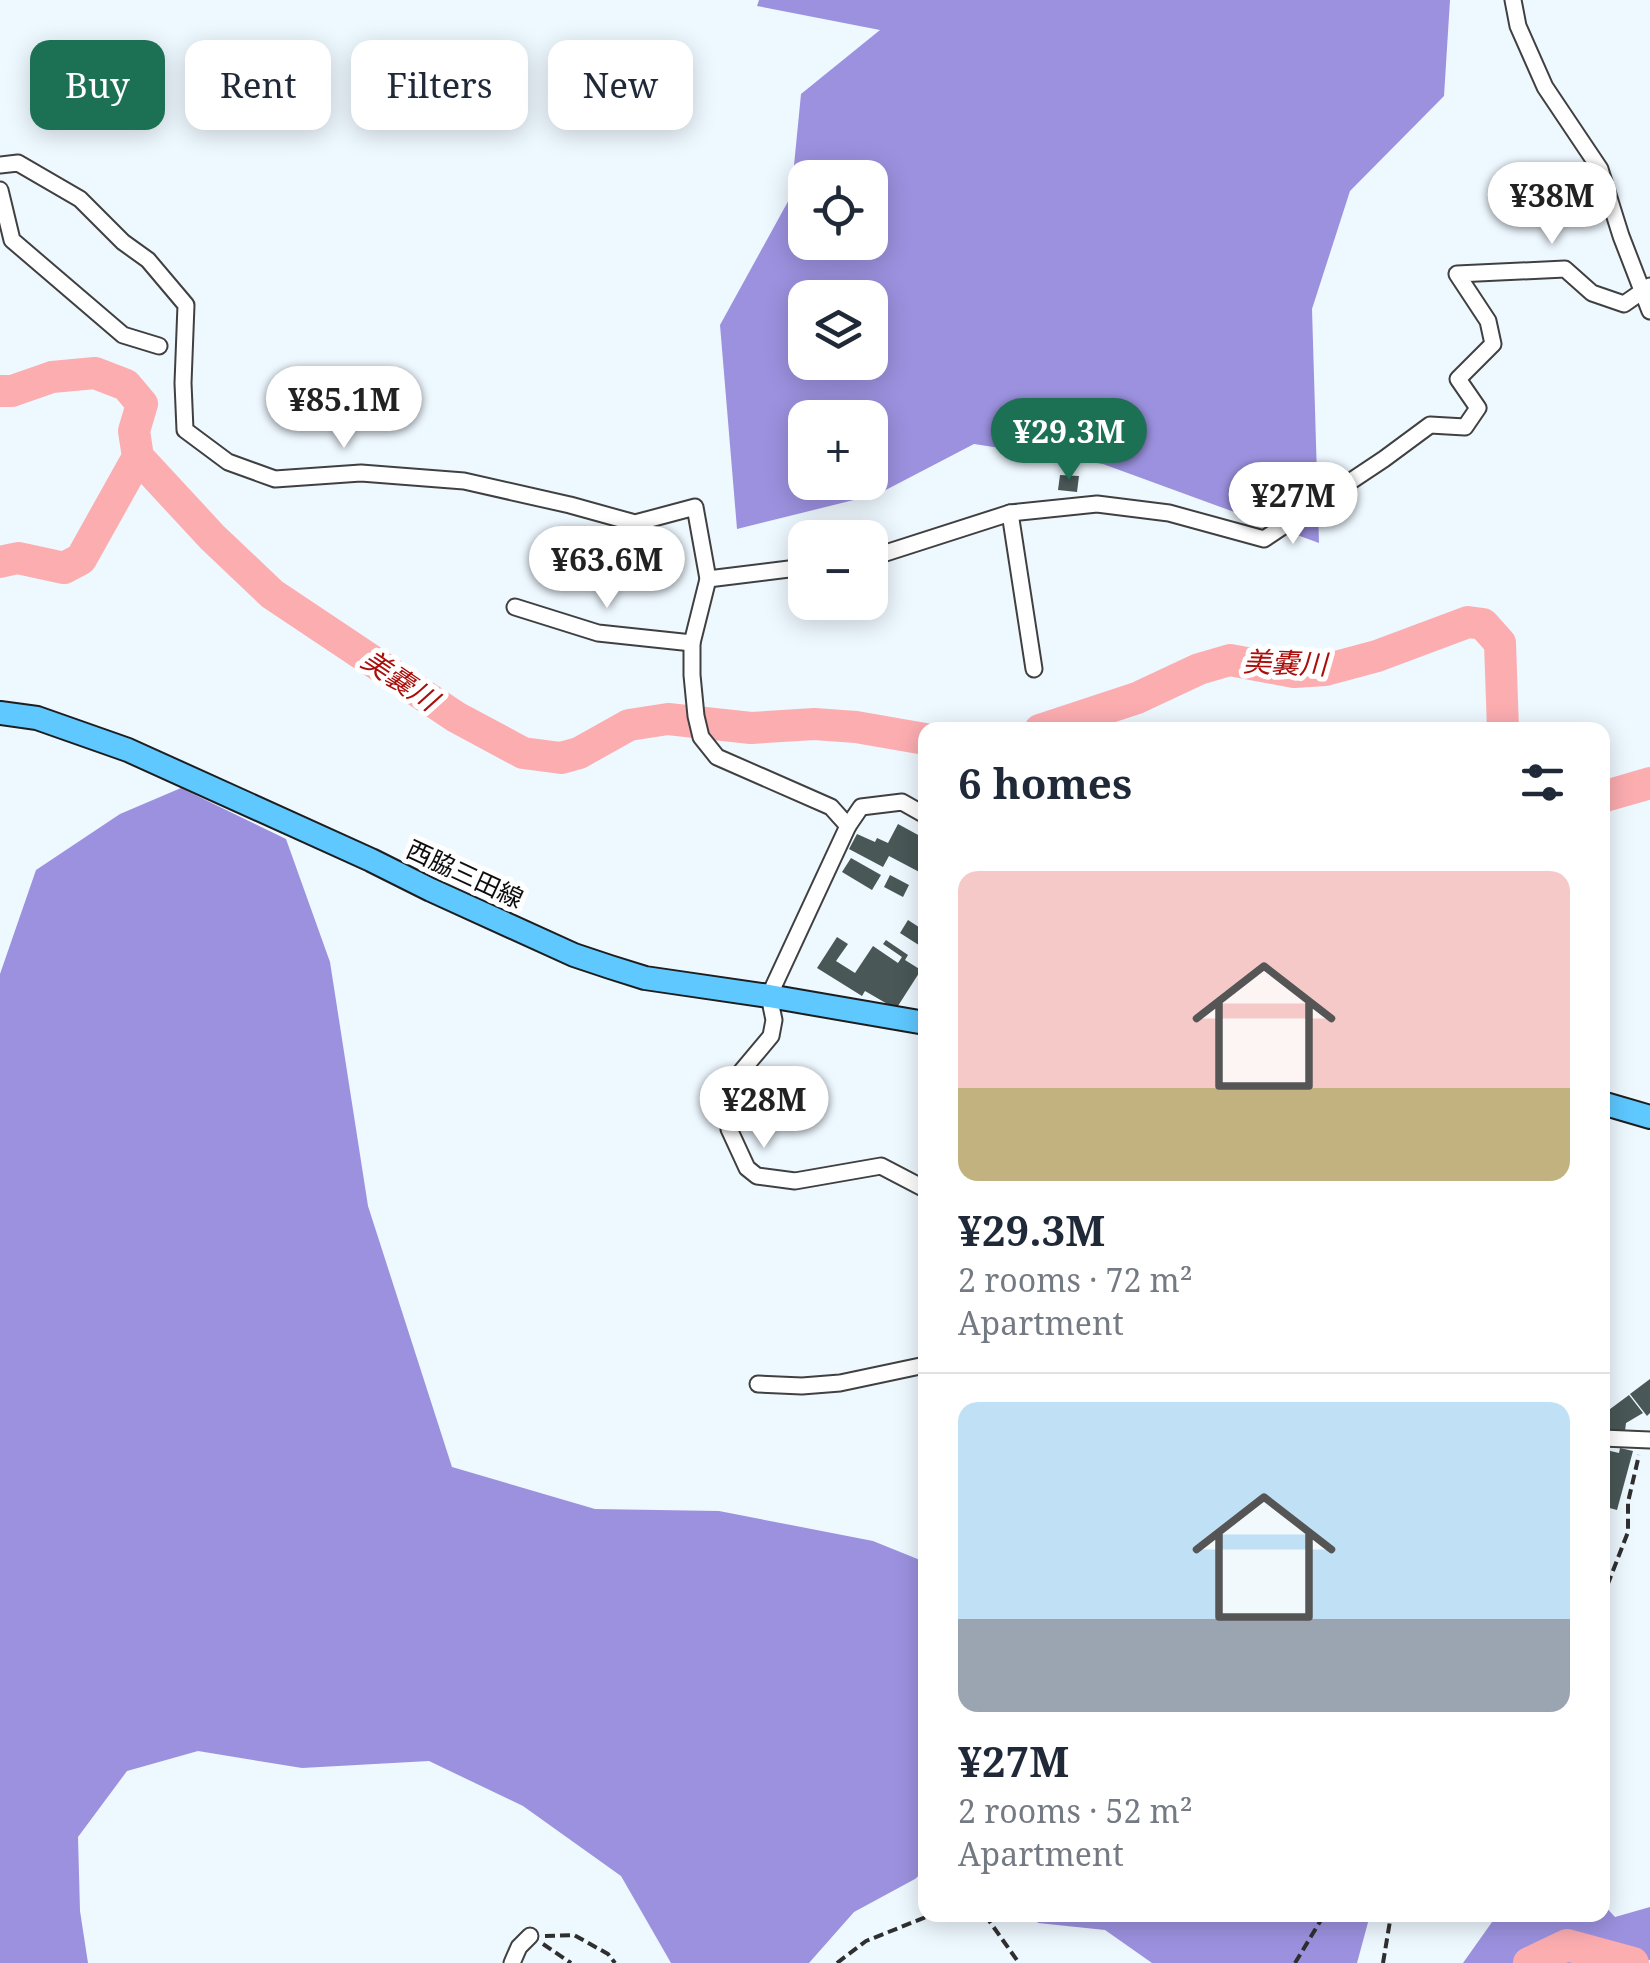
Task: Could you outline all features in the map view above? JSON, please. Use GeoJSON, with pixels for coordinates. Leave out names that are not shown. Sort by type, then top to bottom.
{"type":"FeatureCollection","features":[{"type":"Feature","properties":{"kind":"main road","name":"西脇三田線"},"geometry":{"type":"LineString","coordinates":[[0,713],[37,718],[128,750],[574,954],[645,978],[918,1023]]}},
{"type":"Feature","properties":{"kind":"main road"},"geometry":{"type":"LineString","coordinates":[[1610,1104],[1650,1117]]}},
{"type":"Feature","properties":{"kind":"street"},"geometry":{"type":"LineString","coordinates":[[1512,0],[1518,26],[1544,87],[1600,169],[1620,236],[1646,289],[1650,310]]}},
{"type":"Feature","properties":{"kind":"street"},"geometry":{"type":"LineString","coordinates":[[0,166],[18,164],[80,199],[123,242],[148,260],[186,305],[186,430],[228,462],[276,478],[361,472],[464,480],[635,523],[695,507],[708,579],[692,643],[696,716],[702,737],[718,756],[830,807],[848,826]]}},
{"type":"Feature","properties":{"kind":"street"},"geometry":{"type":"LineString","coordinates":[[0,190],[12,240],[123,334],[159,346]]}},
{"type":"Feature","properties":{"kind":"street"},"geometry":{"type":"LineString","coordinates":[[888,552],[1010,513],[1097,504],[1169,513],[1264,539],[1430,425],[1465,428],[1478,408],[1458,379],[1493,344],[1488,321],[1457,274],[1565,269],[1592,294],[1624,304],[1646,289]]}},
{"type":"Feature","properties":{"kind":"street"},"geometry":{"type":"LineString","coordinates":[[1010,513],[1034,669]]}},
{"type":"Feature","properties":{"kind":"street"},"geometry":{"type":"LineString","coordinates":[[708,579],[788,570]]}},
{"type":"Feature","properties":{"kind":"street"},"geometry":{"type":"LineString","coordinates":[[515,606],[598,633],[692,643]]}},
{"type":"Feature","properties":{"kind":"street"},"geometry":{"type":"LineString","coordinates":[[918,811],[902,802],[861,807],[848,826],[769,996],[774,1020],[771,1036],[724,1092],[729,1128],[747,1168],[758,1176],[795,1181],[881,1166],[918,1185]]}},
{"type":"Feature","properties":{"kind":"street"},"geometry":{"type":"LineString","coordinates":[[758,1384],[840,1383],[918,1366]]}},
{"type":"Feature","properties":{"kind":"street"},"geometry":{"type":"LineString","coordinates":[[1610,1438],[1647,1440]]}},
{"type":"Feature","properties":{"kind":"street"},"geometry":{"type":"LineString","coordinates":[[512,1963],[519,1946],[530,1936]]}},
{"type":"Feature","properties":{"kind":"path"},"geometry":{"type":"LineString","coordinates":[[1610,1578],[1628,1532],[1628,1502],[1647,1440]]}},
{"type":"Feature","properties":{"kind":"path"},"geometry":{"type":"LineString","coordinates":[[838,1963],[866,1941],[918,1920]]}},
{"type":"Feature","properties":{"kind":"path"},"geometry":{"type":"LineString","coordinates":[[989,1922],[1019,1963]]}},
{"type":"Feature","properties":{"kind":"path"},"geometry":{"type":"LineString","coordinates":[[1295,1963],[1320,1922]]}},
{"type":"Feature","properties":{"kind":"path"},"geometry":{"type":"LineString","coordinates":[[1383,1963],[1390,1922]]}},
{"type":"Feature","properties":{"kind":"path"},"geometry":{"type":"LineString","coordinates":[[530,1936],[574,1934],[608,1954],[615,1963]]}},
{"type":"Feature","properties":{"kind":"path"},"geometry":{"type":"LineString","coordinates":[[530,1936],[571,1963]]}},
{"type":"Feature","properties":{"kind":"shaded area"},"geometry":{"type":"Polygon","coordinates":[[[759,0],[1450,0],[1444,96],[1350,191],[1312,309],[1319,543],[1103,464],[974,444],[888,489],[888,400],[788,400],[788,500],[854,500],[737,529],[720,325],[788,201],[788,260],[888,260],[888,160],[795,160],[801,94],[880,30],[757,6],[759,0]]]}},
{"type":"Feature","properties":{"kind":"shaded area"},"geometry":{"type":"Polygon","coordinates":[[[181,788],[286,839],[330,962],[368,1206],[452,1467],[595,1509],[719,1511],[873,1541],[918,1559],[918,1876],[854,1912],[809,1963],[671,1963],[621,1876],[523,1806],[429,1761],[302,1768],[198,1751],[127,1771],[78,1837],[80,1911],[88,1963],[0,1963],[0,974],[36,870],[120,814],[181,788]]]}},
{"type":"Feature","properties":{"kind":"shaded area"},"geometry":{"type":"Polygon","coordinates":[[[1650,1907],[1650,1960],[1463,1963],[1492,1922],[1610,1922],[1610,1912],[1615,1917],[1650,1907]]]}},
{"type":"Feature","properties":{"kind":"shaded area"},"geometry":{"type":"Polygon","coordinates":[[[1368,1922],[1357,1963],[1152,1963],[1105,1930],[1038,1923],[1368,1922]]]}},
{"type":"Feature","properties":{"kind":"building"},"geometry":{"type":"Polygon","coordinates":[[[1060,475],[1079,476],[1077,492],[1058,490],[1060,475]]]}},
{"type":"Feature","properties":{"kind":"building"},"geometry":{"type":"Polygon","coordinates":[[[898,824],[918,835],[918,871],[889,856],[883,867],[849,849],[857,834],[888,843],[898,824]]]}},
{"type":"Feature","properties":{"kind":"building"},"geometry":{"type":"Polygon","coordinates":[[[851,858],[881,875],[872,890],[842,872],[851,858]]]}},
{"type":"Feature","properties":{"kind":"building"},"geometry":{"type":"Polygon","coordinates":[[[890,875],[909,885],[903,897],[884,887],[890,875]]]}},
{"type":"Feature","properties":{"kind":"building"},"geometry":{"type":"Polygon","coordinates":[[[908,920],[918,926],[918,945],[900,933],[908,920]]]}},
{"type":"Feature","properties":{"kind":"building"},"geometry":{"type":"Polygon","coordinates":[[[837,937],[848,944],[836,961],[855,973],[873,946],[898,963],[902,957],[883,944],[886,940],[908,955],[905,960],[918,968],[918,975],[896,1009],[865,991],[862,996],[817,968],[837,937]]]}},
{"type":"Feature","properties":{"kind":"building"},"geometry":{"type":"Polygon","coordinates":[[[1650,1379],[1650,1413],[1647,1416],[1630,1394],[1650,1379]]]}},
{"type":"Feature","properties":{"kind":"building"},"geometry":{"type":"Polygon","coordinates":[[[1629,1395],[1643,1413],[1626,1423],[1625,1431],[1611,1431],[1610,1409],[1629,1395]]]}},
{"type":"Feature","properties":{"kind":"building"},"geometry":{"type":"Polygon","coordinates":[[[1620,1448],[1633,1451],[1617,1510],[1610,1508],[1610,1451],[1619,1453],[1620,1448]]]}},
{"type":"Feature","properties":{"kind":"waterway","name":"美嚢川"},"geometry":{"type":"LineString","coordinates":[[0,391],[12,391],[52,377],[95,373],[126,385],[142,404],[134,431],[138,457],[212,537],[272,594],[456,717],[523,753],[561,758],[579,753],[629,725],[668,719],[751,728],[814,724],[856,727],[918,738]]}},
{"type":"Feature","properties":{"kind":"waterway"},"geometry":{"type":"LineString","coordinates":[[0,562],[18,558],[64,568],[81,559],[138,457]]}},
{"type":"Feature","properties":{"kind":"waterway","name":"美嚢川"},"geometry":{"type":"LineString","coordinates":[[1064,722],[1137,698],[1199,669],[1230,660],[1294,672],[1325,670],[1377,656],[1468,622],[1483,624],[1500,643],[1503,722]]}},
{"type":"Feature","properties":{"kind":"waterway","name":"美嚢川"},"geometry":{"type":"LineString","coordinates":[[1610,795],[1650,783]]}},
{"type":"Feature","properties":{"kind":"waterway"},"geometry":{"type":"LineString","coordinates":[[1529,1963],[1567,1945],[1633,1963]]}}]}
